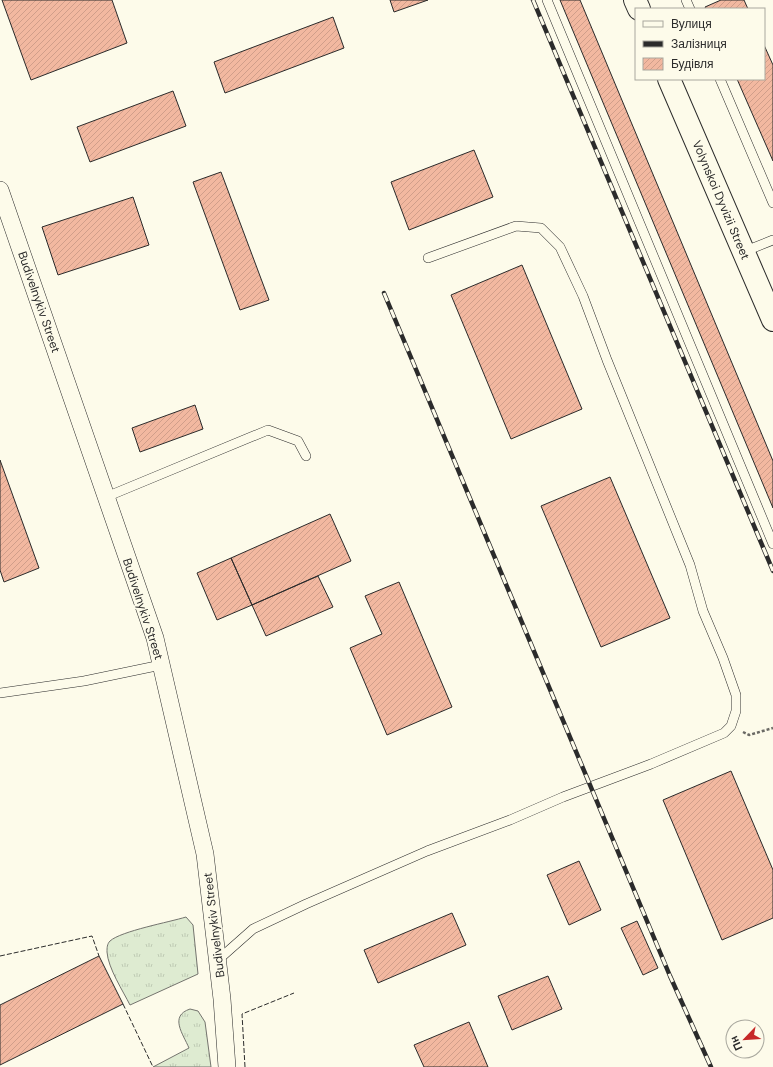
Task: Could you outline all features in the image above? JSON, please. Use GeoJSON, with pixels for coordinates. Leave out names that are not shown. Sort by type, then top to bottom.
{"type":"FeatureCollection","features":[{"type":"Feature","properties":{"kind":"street","name":"Volynskoi Dyvizii Street"},"geometry":{"type":"LineString","coordinates":[[669,80],[773,320]]}},
{"type":"Feature","properties":{"kind":"street","name":"Budivelnykiv Street"},"geometry":{"type":"LineString","coordinates":[[0,190],[155,638],[205,854],[218,960],[227,1067]]}},
{"type":"Feature","properties":{"kind":"lane"},"geometry":{"type":"LineString","coordinates":[[547,0],[773,544]]}},
{"type":"Feature","properties":{"kind":"lane"},"geometry":{"type":"LineString","coordinates":[[720,80],[773,203]]}},
{"type":"Feature","properties":{"kind":"lane"},"geometry":{"type":"LineString","coordinates":[[218,960],[253,929],[306,904],[427,851],[651,764],[724,733],[731,726],[736,711],[736,695],[703,611],[690,566],[607,360],[583,296],[560,247],[541,228],[516,226],[428,258]]}},
{"type":"Feature","properties":{"kind":"lane"},"geometry":{"type":"LineString","coordinates":[[743,252],[773,240]]}},
{"type":"Feature","properties":{"kind":"lane"},"geometry":{"type":"LineString","coordinates":[[106,497],[268,430],[298,441],[306,456]]}},
{"type":"Feature","properties":{"kind":"lane"},"geometry":{"type":"LineString","coordinates":[[0,693],[84,681],[161,665]]}},
{"type":"Feature","properties":{"kind":"path"},"geometry":{"type":"LineString","coordinates":[[731,726],[750,735],[773,728]]}},
{"type":"Feature","properties":{"kind":"green space"},"geometry":{"type":"Polygon","coordinates":[[[186,917],[193,925],[198,974],[130,1005],[110,965],[107,952],[109,942],[116,937],[135,930],[186,917]]]}},
{"type":"Feature","properties":{"kind":"green space"},"geometry":{"type":"Polygon","coordinates":[[[190,1009],[198,1011],[205,1022],[211,1067],[153,1067],[189,1048],[179,1026],[179,1021],[180,1016],[190,1009]]]}},
{"type":"Feature","properties":{"kind":"building"},"geometry":{"type":"Polygon","coordinates":[[[2,0],[112,0],[127,43],[31,80],[2,0]]]}},
{"type":"Feature","properties":{"kind":"building"},"geometry":{"type":"Polygon","coordinates":[[[390,0],[428,0],[394,12],[390,0]]]}},
{"type":"Feature","properties":{"kind":"building"},"geometry":{"type":"Polygon","coordinates":[[[560,0],[580,0],[773,461],[773,508],[560,0]]]}},
{"type":"Feature","properties":{"kind":"building"},"geometry":{"type":"Polygon","coordinates":[[[721,0],[744,0],[748,8],[705,7],[721,0]]]}},
{"type":"Feature","properties":{"kind":"building"},"geometry":{"type":"Polygon","coordinates":[[[333,17],[344,48],[225,93],[214,62],[333,17]]]}},
{"type":"Feature","properties":{"kind":"building"},"geometry":{"type":"Polygon","coordinates":[[[765,47],[773,65],[773,161],[737,80],[765,80],[765,47]]]}},
{"type":"Feature","properties":{"kind":"building"},"geometry":{"type":"Polygon","coordinates":[[[173,91],[186,126],[90,162],[77,127],[173,91]]]}},
{"type":"Feature","properties":{"kind":"building"},"geometry":{"type":"Polygon","coordinates":[[[474,150],[493,197],[409,230],[391,182],[474,150]]]}},
{"type":"Feature","properties":{"kind":"building"},"geometry":{"type":"Polygon","coordinates":[[[221,172],[269,300],[240,310],[193,182],[221,172]]]}},
{"type":"Feature","properties":{"kind":"building"},"geometry":{"type":"Polygon","coordinates":[[[133,197],[149,245],[58,275],[42,227],[133,197]]]}},
{"type":"Feature","properties":{"kind":"building"},"geometry":{"type":"Polygon","coordinates":[[[522,265],[582,409],[511,439],[451,295],[522,265]]]}},
{"type":"Feature","properties":{"kind":"building"},"geometry":{"type":"Polygon","coordinates":[[[195,405],[203,429],[140,452],[132,428],[195,405]]]}},
{"type":"Feature","properties":{"kind":"building"},"geometry":{"type":"Polygon","coordinates":[[[0,460],[39,568],[4,582],[0,570],[0,460]]]}},
{"type":"Feature","properties":{"kind":"building"},"geometry":{"type":"Polygon","coordinates":[[[610,477],[670,618],[601,647],[541,506],[610,477]]]}},
{"type":"Feature","properties":{"kind":"building"},"geometry":{"type":"Polygon","coordinates":[[[330,514],[351,561],[252,605],[231,558],[330,514]]]}},
{"type":"Feature","properties":{"kind":"building"},"geometry":{"type":"Polygon","coordinates":[[[231,558],[252,605],[217,620],[197,573],[231,558]]]}},
{"type":"Feature","properties":{"kind":"building"},"geometry":{"type":"Polygon","coordinates":[[[318,576],[333,607],[266,636],[252,605],[318,576]]]}},
{"type":"Feature","properties":{"kind":"building"},"geometry":{"type":"Polygon","coordinates":[[[399,582],[452,707],[387,735],[350,648],[382,634],[365,596],[399,582]]]}},
{"type":"Feature","properties":{"kind":"building"},"geometry":{"type":"Polygon","coordinates":[[[731,771],[773,870],[773,918],[722,940],[663,800],[731,771]]]}},
{"type":"Feature","properties":{"kind":"building"},"geometry":{"type":"Polygon","coordinates":[[[579,861],[601,910],[569,925],[547,875],[579,861]]]}},
{"type":"Feature","properties":{"kind":"building"},"geometry":{"type":"Polygon","coordinates":[[[452,913],[466,945],[378,983],[364,950],[452,913]]]}},
{"type":"Feature","properties":{"kind":"building"},"geometry":{"type":"Polygon","coordinates":[[[637,921],[658,968],[643,975],[621,928],[637,921]]]}},
{"type":"Feature","properties":{"kind":"building"},"geometry":{"type":"Polygon","coordinates":[[[99,956],[123,1004],[0,1065],[0,1005],[99,956]]]}},
{"type":"Feature","properties":{"kind":"building"},"geometry":{"type":"Polygon","coordinates":[[[548,976],[562,1009],[512,1030],[498,996],[548,976]]]}},
{"type":"Feature","properties":{"kind":"building"},"geometry":{"type":"Polygon","coordinates":[[[469,1022],[488,1067],[424,1067],[414,1045],[469,1022]]]}},
{"type":"Feature","properties":{"kind":"railway"},"geometry":{"type":"LineString","coordinates":[[533,0],[773,571]]}},
{"type":"Feature","properties":{"kind":"railway"},"geometry":{"type":"LineString","coordinates":[[384,293],[670,976],[711,1067]]}},
{"type":"Feature","properties":{"kind":"fence"},"geometry":{"type":"LineString","coordinates":[[0,956],[92,936],[99,956]]}},
{"type":"Feature","properties":{"kind":"fence"},"geometry":{"type":"LineString","coordinates":[[245,1067],[242,1014],[294,993]]}},
{"type":"Feature","properties":{"kind":"fence"},"geometry":{"type":"LineString","coordinates":[[123,1004],[153,1067]]}}]}
